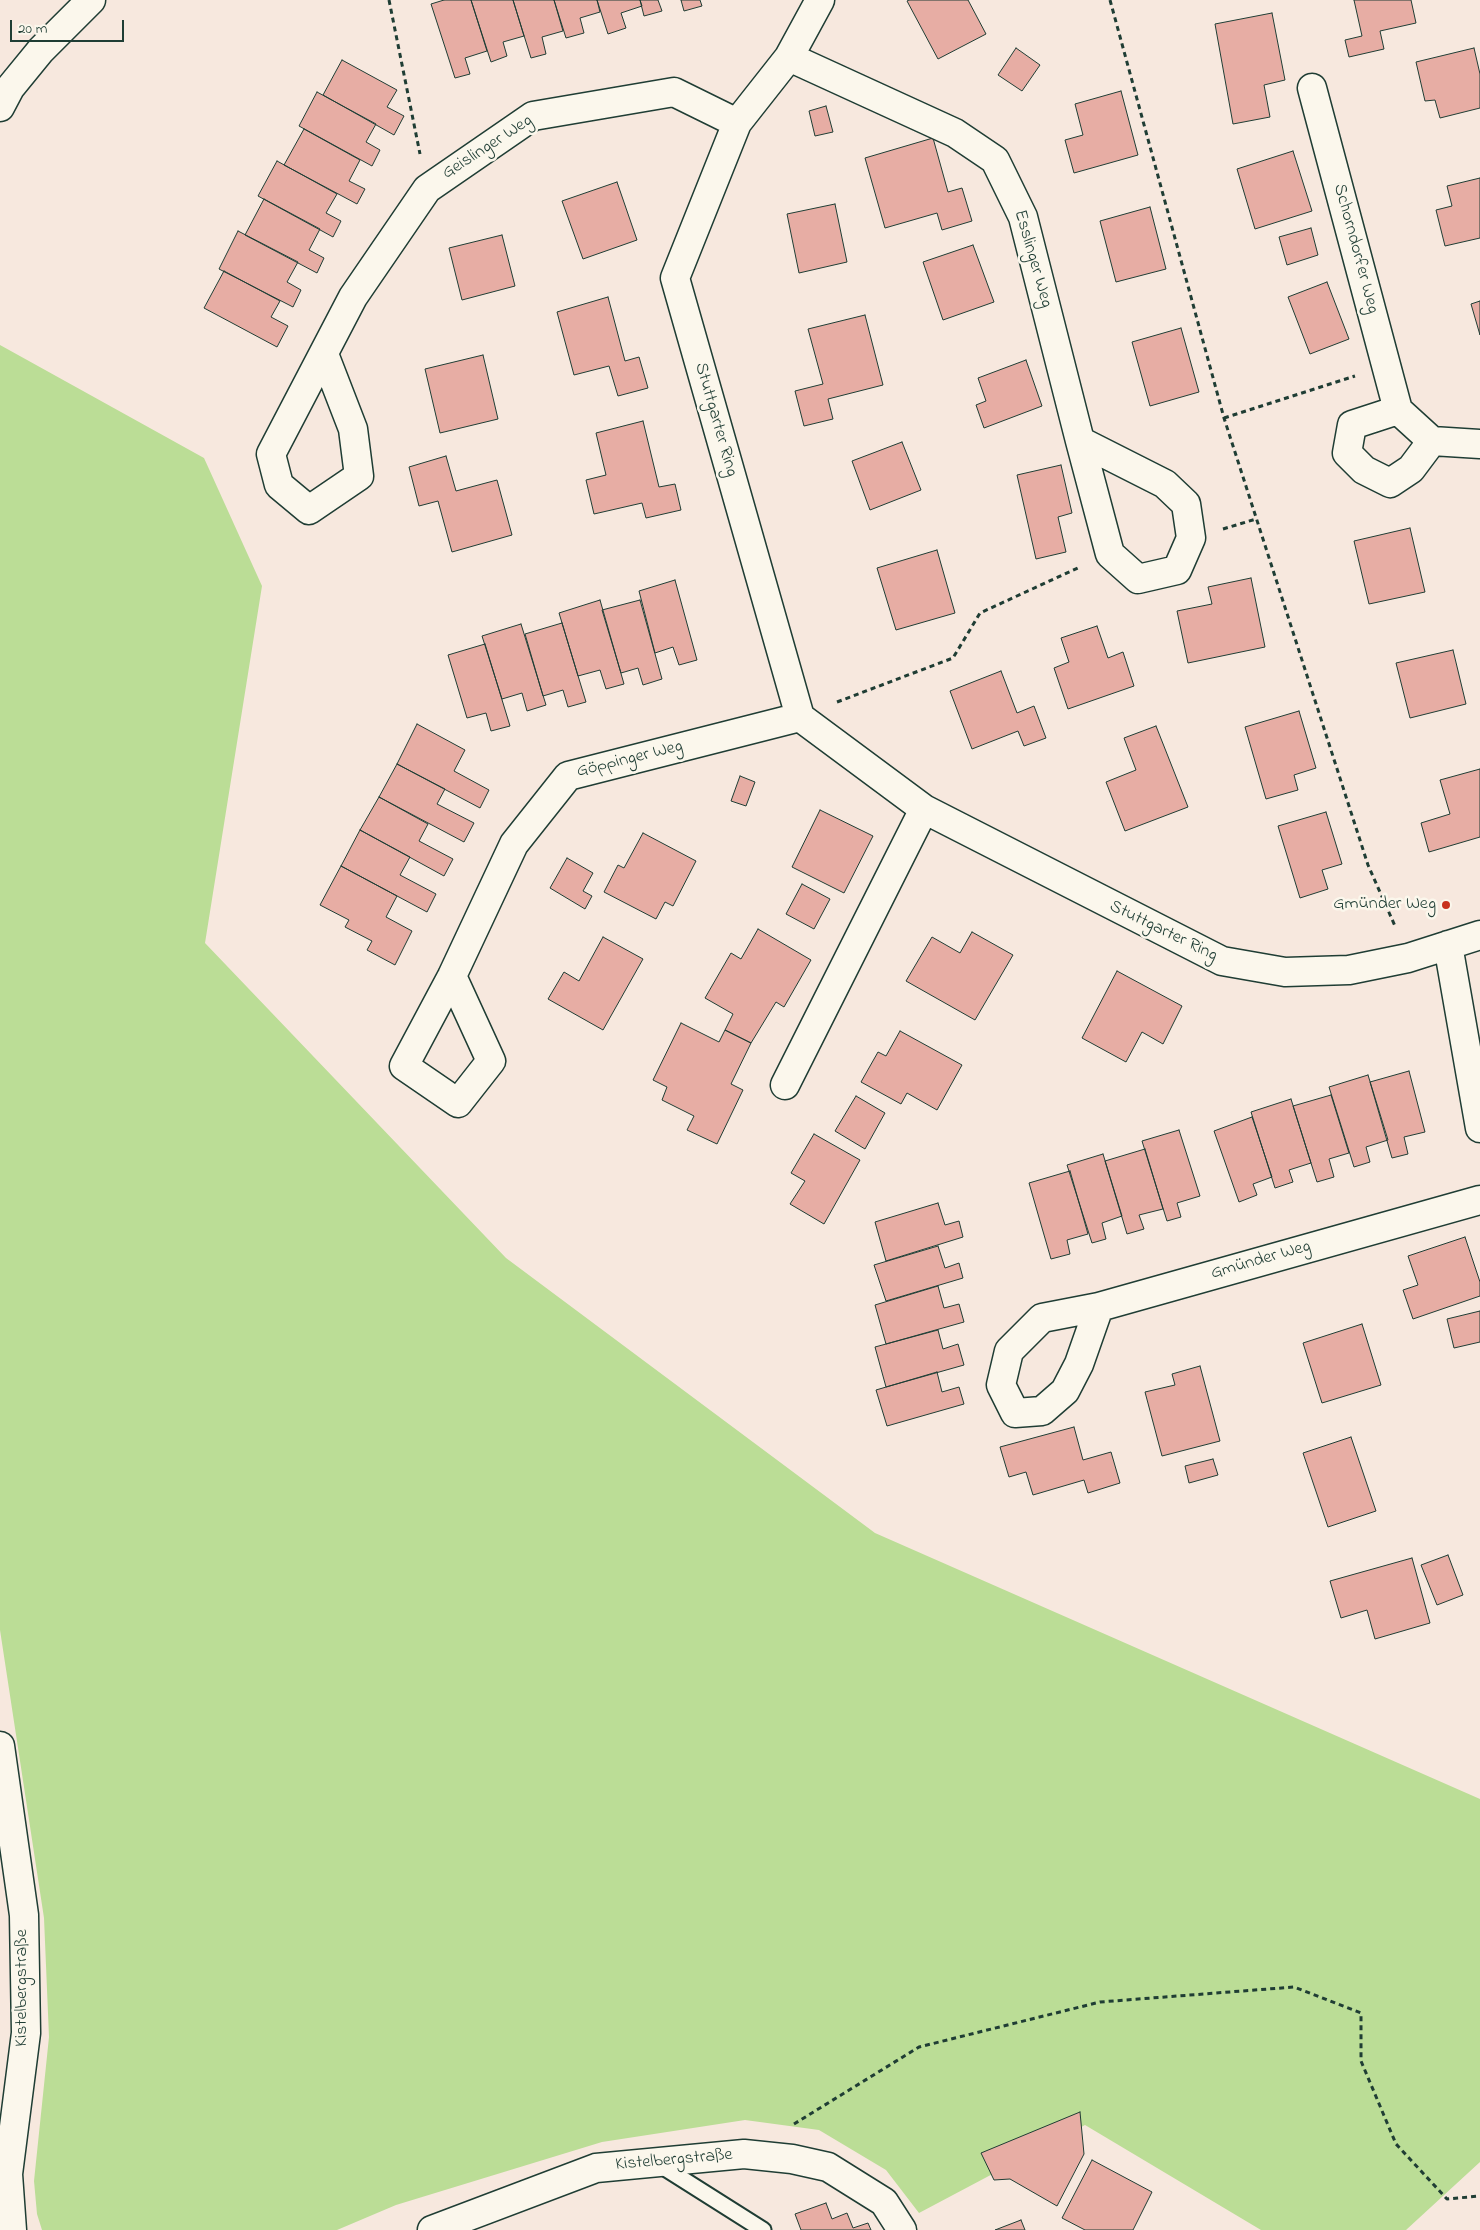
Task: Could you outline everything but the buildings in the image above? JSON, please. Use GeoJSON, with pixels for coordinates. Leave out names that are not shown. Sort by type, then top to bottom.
{"type":"FeatureCollection","features":[{"type":"Feature","properties":{"kind":"street","name":"Stuttgarter Ring"},"geometry":{"type":"LineString","coordinates":[[820,0],[789,56],[737,123],[675,278],[800,716],[924,809],[1222,962],[1295,971],[1349,970],[1408,958],[1480,934]]}},
{"type":"Feature","properties":{"kind":"street"},"geometry":{"type":"LineString","coordinates":[[0,107],[10,88],[41,50],[84,3]]}},
{"type":"Feature","properties":{"kind":"street","name":"Esslinger Weg"},"geometry":{"type":"LineString","coordinates":[[789,56],[955,133],[995,160],[1022,217],[1110,554]]}},
{"type":"Feature","properties":{"kind":"street","name":"Schorndorfer Weg"},"geometry":{"type":"LineString","coordinates":[[1312,88],[1398,410]]}},
{"type":"Feature","properties":{"kind":"street","name":"Geislinger Weg"},"geometry":{"type":"LineString","coordinates":[[324,354],[353,428],[358,476],[309,510],[279,486],[271,454],[353,298],[427,189],[532,116],[674,92],[737,123]]}},
{"type":"Feature","properties":{"kind":"street"},"geometry":{"type":"LineString","coordinates":[[1432,442],[1411,469],[1390,483],[1364,470],[1347,453],[1352,425],[1398,410],[1432,442],[1480,444]]}},
{"type":"Feature","properties":{"kind":"street"},"geometry":{"type":"LineString","coordinates":[[1080,441],[1165,484],[1186,504],[1191,538],[1177,570],[1138,579],[1110,554]]}},
{"type":"Feature","properties":{"kind":"street","name":"Göppinger Weg"},"geometry":{"type":"LineString","coordinates":[[452,976],[514,844],[568,776],[800,716]]}},
{"type":"Feature","properties":{"kind":"street"},"geometry":{"type":"LineString","coordinates":[[785,1085],[924,809]]}},
{"type":"Feature","properties":{"kind":"street"},"geometry":{"type":"LineString","coordinates":[[1448,945],[1480,1128]]}},
{"type":"Feature","properties":{"kind":"street","name":"Gmünder Weg"},"geometry":{"type":"LineString","coordinates":[[1099,1306],[1480,1200]]}},
{"type":"Feature","properties":{"kind":"street","name":"Kistelbergstraße"},"geometry":{"type":"LineString","coordinates":[[0,1746],[24,1915],[26,2033],[8,2174],[12,2230]]}},
{"type":"Feature","properties":{"kind":"street","name":"Kistelbergstraße"},"geometry":{"type":"LineString","coordinates":[[432,2230],[596,2168],[744,2154],[792,2159],[828,2167],[884,2202],[902,2230]]}},
{"type":"Feature","properties":{"kind":"lane"},"geometry":{"type":"LineString","coordinates":[[656,2163],[763,2230]]}},
{"type":"Feature","properties":{"kind":"path"},"geometry":{"type":"LineString","coordinates":[[389,0],[427,189]]}},
{"type":"Feature","properties":{"kind":"path"},"geometry":{"type":"LineString","coordinates":[[1110,0],[1224,418],[1368,865],[1408,958]]}},
{"type":"Feature","properties":{"kind":"path"},"geometry":{"type":"LineString","coordinates":[[1224,418],[1386,366]]}},
{"type":"Feature","properties":{"kind":"path"},"geometry":{"type":"LineString","coordinates":[[800,716],[952,658],[980,613],[1110,554]]}},
{"type":"Feature","properties":{"kind":"path"},"geometry":{"type":"LineString","coordinates":[[744,2154],[919,2047],[1100,2002],[1294,1986],[1361,2013],[1361,2061],[1396,2144],[1447,2199],[1480,2196]]}},
{"type":"Feature","properties":{"kind":"green space"},"geometry":{"type":"Polygon","coordinates":[[[0,345],[204,458],[262,586],[205,943],[506,1258],[875,1533],[1480,1799],[1480,2162],[1406,2230],[1261,2230],[1085,2125],[919,2213],[886,2170],[819,2130],[745,2120],[602,2142],[396,2205],[337,2230],[42,2230],[37,2214],[34,2181],[49,2037],[44,1918],[0,1630],[0,345]]]}},
{"type":"Feature","properties":{"kind":"place","name":"Gmünder Weg"},"geometry":{"type":"Point","coordinates":[1446,905]}}]}
